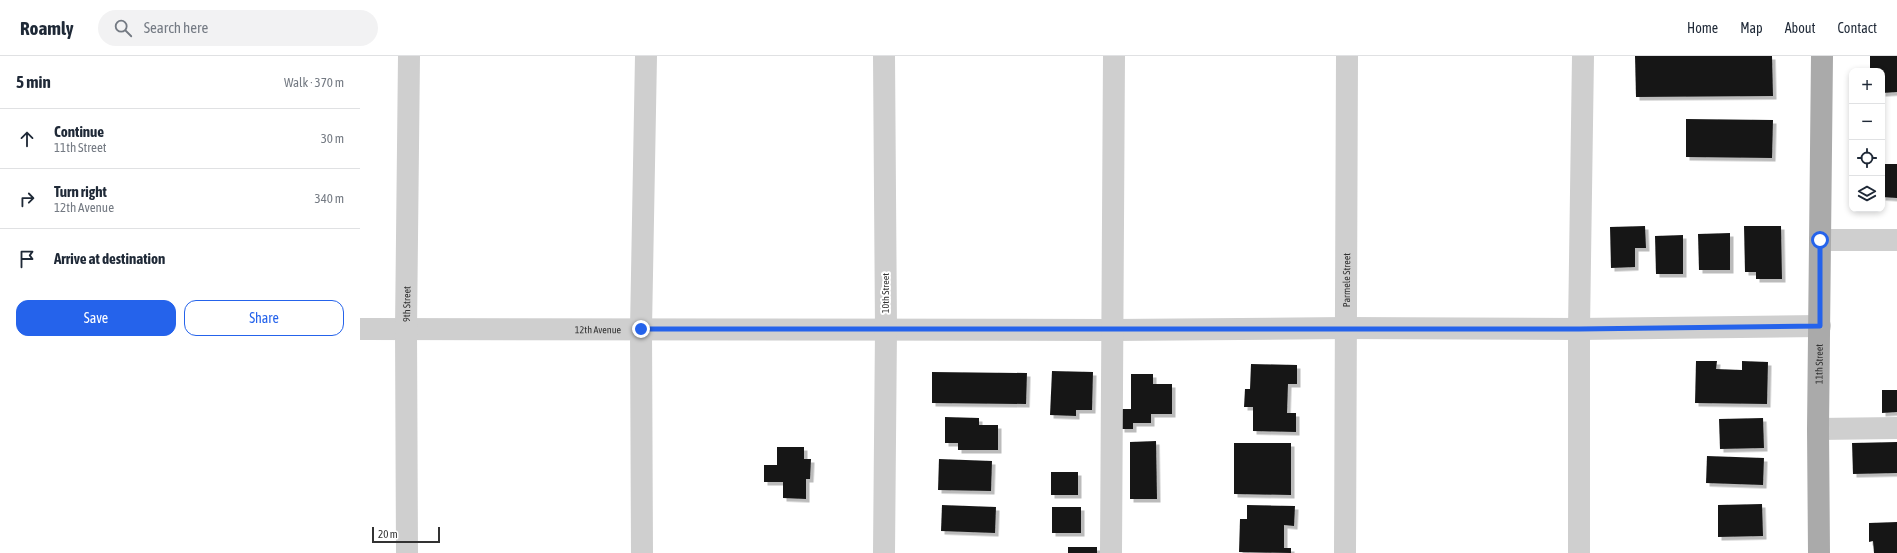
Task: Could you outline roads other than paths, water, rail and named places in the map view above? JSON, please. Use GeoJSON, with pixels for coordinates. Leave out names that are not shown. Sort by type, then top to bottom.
{"type":"FeatureCollection","features":[{"type":"Feature","properties":{"kind":"main road","name":"11th Street"},"geometry":{"type":"LineString","coordinates":[[1819,553],[1818,429],[1822,56]]}},
{"type":"Feature","properties":{"kind":"street","name":"9th Street"},"geometry":{"type":"LineString","coordinates":[[407,553],[406,329],[409,56]]}},
{"type":"Feature","properties":{"kind":"street"},"geometry":{"type":"LineString","coordinates":[[642,553],[641,329],[646,56]]}},
{"type":"Feature","properties":{"kind":"street","name":"10th Street"},"geometry":{"type":"LineString","coordinates":[[884,56],[886,329],[884,553]]}},
{"type":"Feature","properties":{"kind":"street"},"geometry":{"type":"LineString","coordinates":[[1111,553],[1114,56]]}},
{"type":"Feature","properties":{"kind":"street","name":"Parmele Street"},"geometry":{"type":"LineString","coordinates":[[1345,553],[1347,56]]}},
{"type":"Feature","properties":{"kind":"street"},"geometry":{"type":"LineString","coordinates":[[1579,553],[1579,329],[1583,56]]}},
{"type":"Feature","properties":{"kind":"street"},"geometry":{"type":"LineString","coordinates":[[1820,240],[1897,240]]}},
{"type":"Feature","properties":{"kind":"street","name":"12th Avenue"},"geometry":{"type":"LineString","coordinates":[[360,329],[1113,330],[1345,328],[1579,329],[1820,326]]}},
{"type":"Feature","properties":{"kind":"street"},"geometry":{"type":"LineString","coordinates":[[1818,429],[1897,428]]}}]}
